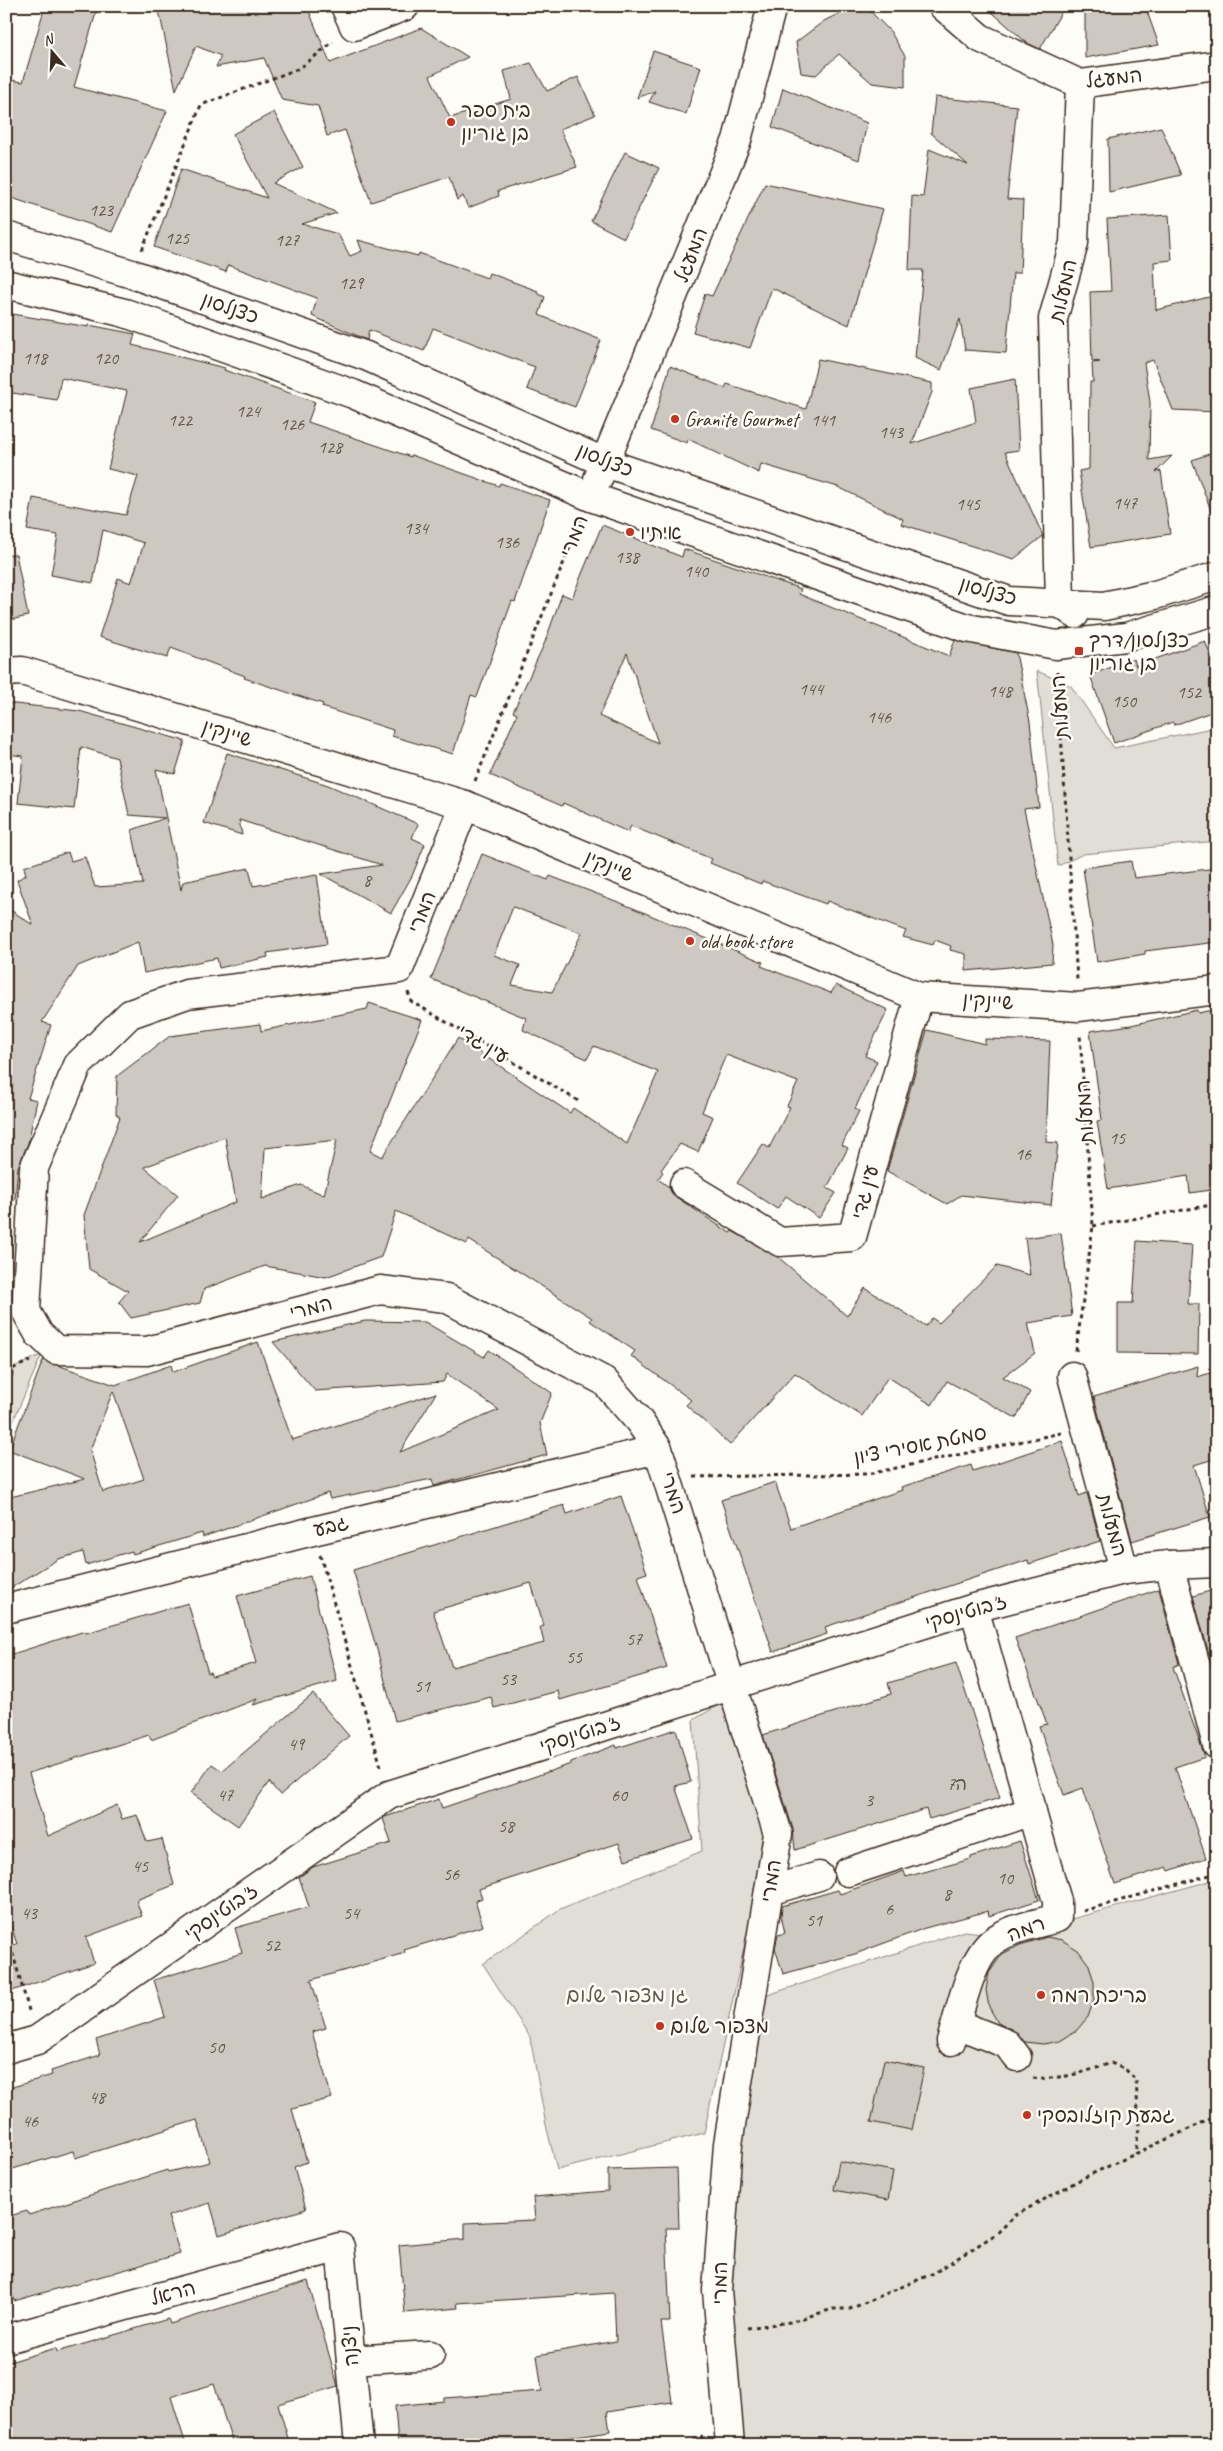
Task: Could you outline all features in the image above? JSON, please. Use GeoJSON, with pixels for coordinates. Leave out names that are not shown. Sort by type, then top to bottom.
{"type":"FeatureCollection","features":[{"type":"Feature","properties":{"kind":"street"},"geometry":{"type":"LineString","coordinates":[[350,16],[405,6]]}},
{"type":"Feature","properties":{"kind":"street","name":"המעגל"},"geometry":{"type":"LineString","coordinates":[[591,497],[737,140],[772,6]]}},
{"type":"Feature","properties":{"kind":"street","name":"המעגל"},"geometry":{"type":"LineString","coordinates":[[943,6],[980,38],[1080,84],[1217,65]]}},
{"type":"Feature","properties":{"kind":"street","name":"המעלות"},"geometry":{"type":"LineString","coordinates":[[1060,603],[1053,319],[1074,243],[1080,84]]}},
{"type":"Feature","properties":{"kind":"street","name":"כצנלסון"},"geometry":{"type":"LineString","coordinates":[[6,236],[132,274],[366,356],[606,462],[1009,601],[1104,606],[1154,595],[1217,576]]}},
{"type":"Feature","properties":{"kind":"street","name":"כצנלסון"},"geometry":{"type":"LineString","coordinates":[[6,284],[125,313],[353,394],[591,497],[967,628],[1056,645],[1126,637],[1217,610]]}},
{"type":"Feature","properties":{"kind":"street"},"geometry":{"type":"LineString","coordinates":[[1060,603],[1090,623],[1126,637]]}},
{"type":"Feature","properties":{"kind":"street","name":"שיינקין"},"geometry":{"type":"LineString","coordinates":[[6,672],[22,671],[465,805],[919,997],[1078,1007],[1217,990]]}},
{"type":"Feature","properties":{"kind":"street","name":"המרי"},"geometry":{"type":"LineString","coordinates":[[465,805],[399,969],[186,994],[130,1014],[78,1065],[34,1168],[26,1311],[39,1334],[56,1350],[147,1351],[380,1290],[446,1298],[604,1381],[639,1420],[658,1449],[778,1834],[728,2144],[717,2290],[730,2445]]}},
{"type":"Feature","properties":{"kind":"street","name":"עין גדי"},"geometry":{"type":"LineString","coordinates":[[684,1184],[780,1242],[852,1237],[919,997]]}},
{"type":"Feature","properties":{"kind":"street","name":"המעלות"},"geometry":{"type":"LineString","coordinates":[[1072,1376],[1124,1570]]}},
{"type":"Feature","properties":{"kind":"street","name":"גבע"},"geometry":{"type":"LineString","coordinates":[[6,1610],[313,1531],[658,1449]]}},
{"type":"Feature","properties":{"kind":"street","name":"ז'בוטינסקי"},"geometry":{"type":"LineString","coordinates":[[6,2049],[37,2040],[389,1795],[974,1608],[1124,1570],[1169,1565],[1217,1563]]}},
{"type":"Feature","properties":{"kind":"street"},"geometry":{"type":"LineString","coordinates":[[1169,1565],[1217,1745]]}},
{"type":"Feature","properties":{"kind":"street","name":"רמה"},"geometry":{"type":"LineString","coordinates":[[974,1608],[1057,1901],[1058,1918],[1014,1931],[993,1941],[974,1968],[954,2032],[1007,2044],[1017,2058]]}},
{"type":"Feature","properties":{"kind":"street"},"geometry":{"type":"LineString","coordinates":[[848,1872],[1032,1811]]}},
{"type":"Feature","properties":{"kind":"street"},"geometry":{"type":"LineString","coordinates":[[769,1890],[819,1876]]}},
{"type":"Feature","properties":{"kind":"street","name":"הראל"},"geometry":{"type":"LineString","coordinates":[[6,2339],[340,2247]]}},
{"type":"Feature","properties":{"kind":"street","name":"ניצנה"},"geometry":{"type":"LineString","coordinates":[[340,2247],[359,2445]]}},
{"type":"Feature","properties":{"kind":"street"},"geometry":{"type":"LineString","coordinates":[[351,2360],[430,2355]]}},
{"type":"Feature","properties":{"kind":"path"},"geometry":{"type":"LineString","coordinates":[[132,274],[201,105],[300,68],[350,16]]}},
{"type":"Feature","properties":{"kind":"path","name":"המרי"},"geometry":{"type":"LineString","coordinates":[[465,805],[591,497]]}},
{"type":"Feature","properties":{"kind":"path","name":"המעלות"},"geometry":{"type":"LineString","coordinates":[[1056,645],[1093,1226],[1072,1376]]}},
{"type":"Feature","properties":{"kind":"path","name":"עין גדי"},"geometry":{"type":"LineString","coordinates":[[411,1001],[580,1102]]}},
{"type":"Feature","properties":{"kind":"path"},"geometry":{"type":"LineString","coordinates":[[1093,1226],[1217,1204]]}},
{"type":"Feature","properties":{"kind":"path"},"geometry":{"type":"LineString","coordinates":[[6,1392],[14,1368]]}},
{"type":"Feature","properties":{"kind":"path","name":"סמטת אסירי ציון"},"geometry":{"type":"LineString","coordinates":[[668,1477],[868,1474],[1085,1427]]}},
{"type":"Feature","properties":{"kind":"path"},"geometry":{"type":"LineString","coordinates":[[313,1531],[389,1795]]}},
{"type":"Feature","properties":{"kind":"path"},"geometry":{"type":"LineString","coordinates":[[1058,1918],[1217,1873]]}},
{"type":"Feature","properties":{"kind":"path"},"geometry":{"type":"LineString","coordinates":[[6,1930],[37,2040]]}},
{"type":"Feature","properties":{"kind":"path"},"geometry":{"type":"LineString","coordinates":[[1017,2058],[1033,2078],[1048,2080],[1084,2073],[1111,2063],[1126,2070],[1136,2080],[1139,2138],[1135,2155]]}},
{"type":"Feature","properties":{"kind":"path"},"geometry":{"type":"LineString","coordinates":[[741,2329],[790,2322],[833,2309],[850,2309],[934,2273],[996,2234],[1016,2215],[1083,2178],[1217,2116]]}},
{"type":"Feature","properties":{"kind":"path"},"geometry":{"type":"LineString","coordinates":[[1210,2445],[1217,2414]]}},
{"type":"Feature","properties":{"kind":"green space"},"geometry":{"type":"Polygon","coordinates":[[[1037,671],[1071,686],[1114,748],[1217,727],[1217,841],[1083,854],[1058,866],[1037,671]]]}},
{"type":"Feature","properties":{"kind":"green space"},"geometry":{"type":"Polygon","coordinates":[[[42,1354],[6,1438],[6,1372],[42,1354]]]}},
{"type":"Feature","properties":{"kind":"green space","name":"גן מצפור שלום"},"geometry":{"type":"Polygon","coordinates":[[[729,1699],[763,1832],[757,1887],[704,2133],[557,2170],[546,2125],[530,2037],[483,1964],[560,1909],[702,1851],[693,1720],[729,1699]]]}},
{"type":"Feature","properties":{"kind":"green space"},"geometry":{"type":"Polygon","coordinates":[[[1217,1879],[1217,2445],[730,2445],[717,2290],[752,2000],[964,1931],[1010,1936],[1217,1879]]]}},
{"type":"Feature","properties":{"kind":"building"},"geometry":{"type":"Polygon","coordinates":[[[45,6],[98,6],[74,87],[167,111],[112,232],[6,196],[6,79],[23,82],[45,6]]]}},
{"type":"Feature","properties":{"kind":"building"},"geometry":{"type":"Polygon","coordinates":[[[158,6],[307,6],[330,63],[421,28],[468,57],[430,76],[450,118],[511,99],[504,71],[531,63],[547,91],[578,77],[595,115],[560,129],[577,167],[498,191],[499,196],[468,208],[463,196],[457,200],[449,177],[371,202],[345,130],[327,136],[318,106],[282,100],[264,58],[216,67],[221,56],[196,46],[176,90],[158,6]]]}},
{"type":"Feature","properties":{"kind":"building"},"geometry":{"type":"Polygon","coordinates":[[[865,6],[890,31],[905,56],[905,87],[872,83],[839,54],[816,75],[801,73],[796,42],[824,21],[848,9],[865,6]]]}},
{"type":"Feature","properties":{"kind":"building"},"geometry":{"type":"Polygon","coordinates":[[[985,6],[1065,6],[1040,49],[1027,43],[985,6]]]}},
{"type":"Feature","properties":{"kind":"building"},"geometry":{"type":"Polygon","coordinates":[[[1145,6],[1159,45],[1085,58],[1085,8],[1145,6]]]}},
{"type":"Feature","properties":{"kind":"building"},"geometry":{"type":"Polygon","coordinates":[[[653,51],[701,67],[686,114],[649,102],[655,91],[637,98],[653,51]]]}},
{"type":"Feature","properties":{"kind":"building"},"geometry":{"type":"Polygon","coordinates":[[[783,88],[867,123],[859,160],[772,127],[783,88]]]}},
{"type":"Feature","properties":{"kind":"building"},"geometry":{"type":"Polygon","coordinates":[[[935,97],[1017,106],[1007,199],[1023,200],[1020,273],[1013,273],[1006,353],[965,350],[960,319],[941,370],[915,358],[923,270],[909,270],[912,196],[923,197],[929,149],[968,165],[931,133],[935,97]]]}},
{"type":"Feature","properties":{"kind":"building"},"geometry":{"type":"Polygon","coordinates":[[[274,112],[303,167],[273,183],[337,213],[302,224],[338,234],[350,256],[362,251],[358,240],[418,256],[419,253],[487,278],[489,273],[538,291],[537,293],[545,297],[539,315],[601,340],[575,407],[527,389],[535,367],[433,328],[424,351],[369,330],[367,340],[312,316],[317,298],[228,265],[226,272],[154,247],[181,169],[267,198],[233,134],[274,112]]]}},
{"type":"Feature","properties":{"kind":"building"},"geometry":{"type":"Polygon","coordinates":[[[1161,127],[1181,175],[1109,192],[1108,139],[1161,127]]]}},
{"type":"Feature","properties":{"kind":"building"},"geometry":{"type":"Polygon","coordinates":[[[625,152],[659,168],[624,238],[591,221],[625,152]]]}},
{"type":"Feature","properties":{"kind":"building"},"geometry":{"type":"Polygon","coordinates":[[[765,183],[883,209],[849,325],[772,288],[750,348],[693,332],[705,294],[712,296],[765,183]]]}},
{"type":"Feature","properties":{"kind":"building"},"geometry":{"type":"Polygon","coordinates":[[[1169,215],[1172,260],[1154,262],[1156,310],[1217,295],[1217,412],[1173,410],[1153,360],[1144,363],[1150,402],[1149,460],[1172,456],[1156,472],[1161,471],[1170,534],[1091,547],[1079,471],[1089,469],[1090,382],[1093,382],[1092,363],[1100,362],[1092,361],[1090,292],[1111,291],[1107,219],[1169,215]]]}},
{"type":"Feature","properties":{"kind":"building"},"geometry":{"type":"Polygon","coordinates":[[[6,313],[135,334],[132,345],[225,368],[224,370],[315,402],[308,422],[499,486],[500,483],[550,500],[515,602],[512,601],[477,697],[471,695],[453,754],[392,736],[393,730],[322,707],[323,704],[244,678],[245,676],[171,648],[167,658],[99,637],[118,578],[131,583],[144,543],[103,530],[93,583],[51,575],[58,535],[27,530],[33,498],[126,515],[138,476],[108,469],[127,391],[61,378],[57,400],[6,392],[6,313]]]}},
{"type":"Feature","properties":{"kind":"building"},"geometry":{"type":"Polygon","coordinates":[[[818,359],[932,383],[932,392],[912,444],[976,422],[971,388],[1015,379],[1019,450],[1005,452],[1043,536],[1014,559],[901,524],[903,519],[838,487],[761,464],[759,473],[688,439],[687,443],[651,430],[670,366],[725,388],[727,384],[806,409],[818,359]]]}},
{"type":"Feature","properties":{"kind":"building"},"geometry":{"type":"Polygon","coordinates":[[[1217,451],[1217,520],[1215,521],[1192,460],[1217,451]]]}},
{"type":"Feature","properties":{"kind":"building"},"geometry":{"type":"Polygon","coordinates":[[[602,525],[682,557],[684,549],[801,589],[799,594],[949,656],[955,640],[1016,653],[1030,722],[1039,807],[1024,809],[1053,945],[1052,963],[966,971],[966,954],[950,950],[951,946],[935,940],[933,945],[903,937],[906,931],[827,901],[826,904],[762,881],[761,884],[710,863],[712,859],[631,826],[628,832],[563,803],[562,806],[490,775],[517,714],[513,712],[545,642],[562,594],[572,598],[602,525]],[[627,653],[599,716],[658,743],[627,653]]]}},
{"type":"Feature","properties":{"kind":"building"},"geometry":{"type":"Polygon","coordinates":[[[16,554],[28,616],[6,621],[6,555],[16,554]]]}},
{"type":"Feature","properties":{"kind":"building"},"geometry":{"type":"Polygon","coordinates":[[[1205,641],[1217,673],[1217,710],[1174,725],[1173,722],[1114,743],[1090,675],[1134,659],[1136,666],[1205,641]]]}},
{"type":"Feature","properties":{"kind":"building"},"geometry":{"type":"Polygon","coordinates":[[[6,703],[79,711],[185,741],[175,774],[156,769],[181,890],[183,882],[249,868],[253,886],[317,875],[327,944],[267,953],[268,957],[219,968],[217,958],[144,973],[138,942],[78,966],[42,1022],[51,1025],[28,1098],[37,1100],[28,1143],[18,1167],[15,1200],[6,1199],[6,907],[33,925],[17,880],[26,875],[24,867],[68,852],[71,861],[85,857],[95,887],[143,884],[132,830],[165,818],[129,815],[117,758],[81,747],[74,809],[18,803],[23,756],[6,754],[6,703]]]}},
{"type":"Feature","properties":{"kind":"building"},"geometry":{"type":"Polygon","coordinates":[[[227,753],[328,785],[418,824],[412,838],[425,844],[412,876],[391,913],[321,874],[382,865],[239,820],[242,835],[204,823],[227,753]]]}},
{"type":"Feature","properties":{"kind":"building"},"geometry":{"type":"Polygon","coordinates":[[[482,854],[548,880],[550,876],[621,903],[763,962],[761,966],[831,993],[836,985],[888,1010],[865,1056],[877,1061],[855,1109],[859,1111],[842,1145],[848,1148],[827,1188],[836,1193],[819,1218],[786,1196],[777,1209],[737,1183],[763,1144],[769,1148],[790,1107],[787,1106],[798,1082],[726,1055],[702,1112],[713,1117],[698,1152],[680,1144],[661,1170],[663,1172],[658,1179],[669,1187],[676,1197],[730,1233],[732,1231],[778,1257],[847,1316],[865,1288],[926,1326],[932,1318],[939,1323],[997,1266],[1030,1275],[1025,1238],[1061,1233],[1072,1316],[1028,1323],[1035,1353],[1003,1377],[1030,1392],[1016,1418],[947,1381],[932,1405],[888,1377],[862,1416],[795,1373],[730,1445],[686,1405],[691,1400],[631,1356],[635,1351],[590,1321],[592,1318],[469,1240],[467,1244],[396,1211],[381,1257],[326,1277],[265,1266],[204,1289],[200,1303],[131,1318],[119,1302],[128,1291],[89,1269],[84,1215],[120,1117],[116,1114],[117,1076],[170,1036],[260,1024],[261,1031],[367,1009],[369,1003],[422,1020],[370,1151],[382,1157],[458,1038],[570,1113],[573,1108],[627,1144],[658,1072],[594,1046],[587,1059],[523,1030],[526,1018],[431,979],[482,854]],[[513,907],[494,955],[520,965],[512,985],[552,992],[582,933],[513,907]],[[225,1137],[144,1167],[178,1195],[140,1242],[236,1202],[225,1137]],[[337,1140],[265,1148],[262,1199],[301,1185],[324,1195],[337,1140]]]}},
{"type":"Feature","properties":{"kind":"building"},"geometry":{"type":"Polygon","coordinates":[[[1131,861],[1134,878],[1217,868],[1217,942],[1145,951],[1145,954],[1097,962],[1083,868],[1131,861]]]}},
{"type":"Feature","properties":{"kind":"building"},"geometry":{"type":"Polygon","coordinates":[[[1217,1009],[1217,1189],[1190,1193],[1188,1176],[1108,1189],[1097,1121],[1102,1120],[1090,1031],[1131,1025],[1197,1010],[1198,1013],[1217,1009]]]}},
{"type":"Feature","properties":{"kind":"building"},"geometry":{"type":"Polygon","coordinates":[[[927,1030],[985,1044],[985,1039],[1050,1041],[1046,1142],[1058,1143],[1051,1205],[961,1195],[947,1204],[887,1171],[927,1030]]]}},
{"type":"Feature","properties":{"kind":"building"},"geometry":{"type":"Polygon","coordinates":[[[1137,1241],[1192,1245],[1188,1304],[1199,1304],[1198,1354],[1118,1353],[1118,1303],[1133,1303],[1137,1241]]]}},
{"type":"Feature","properties":{"kind":"building"},"geometry":{"type":"Polygon","coordinates":[[[365,1321],[425,1322],[484,1357],[489,1350],[552,1393],[540,1423],[547,1455],[434,1486],[432,1479],[330,1499],[328,1493],[203,1537],[202,1533],[133,1554],[132,1551],[86,1565],[83,1552],[58,1559],[6,1591],[6,1498],[85,1479],[9,1450],[43,1360],[115,1385],[171,1365],[173,1372],[258,1342],[292,1440],[436,1393],[400,1452],[499,1410],[447,1374],[443,1382],[315,1391],[273,1342],[365,1321]],[[113,1391],[90,1450],[103,1492],[144,1479],[113,1391]]]}},
{"type":"Feature","properties":{"kind":"building"},"geometry":{"type":"Polygon","coordinates":[[[1198,1366],[1197,1377],[1217,1371],[1217,1458],[1194,1465],[1210,1517],[1132,1541],[1094,1397],[1198,1366]]]}},
{"type":"Feature","properties":{"kind":"building"},"geometry":{"type":"Polygon","coordinates":[[[1062,1441],[1079,1496],[1087,1493],[1100,1541],[1029,1564],[1028,1560],[825,1627],[827,1634],[773,1652],[721,1500],[775,1482],[791,1528],[902,1490],[901,1487],[971,1465],[973,1471],[1062,1441]]]}},
{"type":"Feature","properties":{"kind":"building"},"geometry":{"type":"Polygon","coordinates":[[[621,1496],[647,1573],[638,1576],[667,1668],[560,1700],[558,1691],[494,1708],[491,1697],[395,1721],[378,1653],[353,1570],[564,1505],[567,1514],[621,1496]],[[531,1583],[433,1611],[452,1667],[544,1643],[540,1627],[544,1626],[531,1583]]]}},
{"type":"Feature","properties":{"kind":"building"},"geometry":{"type":"Polygon","coordinates":[[[310,1576],[337,1681],[253,1705],[257,1699],[151,1740],[149,1735],[29,1773],[48,1836],[117,1805],[122,1819],[137,1815],[147,1842],[162,1839],[174,1885],[136,1900],[142,1916],[86,1937],[94,1963],[6,1993],[6,1946],[17,1944],[6,1911],[6,1656],[85,1631],[86,1633],[188,1603],[208,1673],[210,1672],[212,1676],[256,1663],[237,1596],[310,1576]]]}},
{"type":"Feature","properties":{"kind":"building"},"geometry":{"type":"Polygon","coordinates":[[[1159,1589],[1179,1664],[1173,1667],[1205,1757],[1175,1767],[1206,1858],[1169,1871],[1167,1867],[1115,1884],[1083,1788],[1064,1795],[1039,1726],[1047,1724],[1015,1638],[1159,1589]]]}},
{"type":"Feature","properties":{"kind":"building"},"geometry":{"type":"Polygon","coordinates":[[[1217,1589],[1217,1652],[1209,1654],[1193,1596],[1217,1589]]]}},
{"type":"Feature","properties":{"kind":"building"},"geometry":{"type":"Polygon","coordinates":[[[956,1663],[1000,1798],[929,1819],[926,1809],[795,1850],[793,1829],[763,1735],[891,1694],[888,1683],[956,1663]]]}},
{"type":"Feature","properties":{"kind":"building"},"geometry":{"type":"Polygon","coordinates":[[[313,1694],[349,1736],[280,1795],[269,1782],[238,1826],[191,1793],[212,1764],[222,1771],[313,1694]]]}},
{"type":"Feature","properties":{"kind":"building"},"geometry":{"type":"Polygon","coordinates":[[[676,1729],[691,1782],[675,1786],[693,1839],[625,1860],[619,1843],[479,1889],[482,1898],[475,1901],[483,1926],[404,1950],[405,1953],[311,1980],[326,2028],[312,2032],[332,2098],[292,2109],[307,2162],[294,2167],[306,2209],[219,2235],[210,2203],[168,2216],[180,2254],[14,2301],[6,2276],[6,2217],[27,2211],[29,2215],[167,2170],[168,2172],[210,2162],[197,2120],[75,2158],[73,2151],[6,2171],[6,2089],[52,2075],[51,2071],[100,2055],[96,2040],[165,2017],[154,1980],[242,1953],[235,1928],[309,1907],[299,1877],[313,1867],[391,1843],[383,1818],[439,1799],[442,1808],[571,1764],[571,1762],[616,1745],[617,1748],[676,1729]]]}},
{"type":"Feature","properties":{"kind":"building"},"geometry":{"type":"Polygon","coordinates":[[[1020,1841],[1039,1900],[989,1916],[988,1911],[925,1928],[855,1954],[783,1974],[775,1948],[778,1935],[785,1933],[781,1916],[782,1906],[838,1890],[840,1894],[904,1871],[906,1877],[971,1859],[971,1857],[1020,1841]]]}},
{"type":"Feature","properties":{"kind":"building","name":"בריכת רמה"},"geometry":{"type":"Polygon","coordinates":[[[1047,1937],[1062,1940],[1078,1950],[1089,1965],[1094,1982],[1094,2000],[1088,2017],[1076,2031],[1060,2041],[1043,2044],[1025,2042],[1013,2030],[998,2023],[989,2007],[986,1990],[989,1973],[1002,1954],[1020,1945],[1047,1937]]]}},
{"type":"Feature","properties":{"kind":"building"},"geometry":{"type":"Polygon","coordinates":[[[884,2060],[924,2068],[911,2130],[871,2122],[884,2060]]]}},
{"type":"Feature","properties":{"kind":"building"},"geometry":{"type":"Polygon","coordinates":[[[839,2161],[893,2171],[888,2200],[834,2190],[839,2161]]]}},
{"type":"Feature","properties":{"kind":"building"},"geometry":{"type":"Polygon","coordinates":[[[677,2168],[679,2228],[666,2228],[670,2322],[661,2322],[672,2402],[607,2412],[610,2431],[529,2443],[529,2445],[398,2445],[395,2406],[444,2401],[444,2398],[542,2391],[537,2355],[616,2341],[614,2293],[457,2303],[458,2308],[405,2313],[399,2245],[465,2239],[465,2223],[535,2220],[533,2197],[608,2191],[608,2170],[677,2168]]]}},
{"type":"Feature","properties":{"kind":"building"},"geometry":{"type":"Polygon","coordinates":[[[308,2281],[338,2386],[278,2404],[290,2445],[233,2445],[214,2384],[171,2397],[186,2445],[6,2445],[6,2363],[56,2348],[57,2352],[168,2319],[170,2324],[308,2281]]]}},
{"type":"Feature","properties":{"kind":"place","name":"בית ספר בן גוריון"},"geometry":{"type":"Point","coordinates":[451,122]}},
{"type":"Feature","properties":{"kind":"place","name":"Granite Gourmet"},"geometry":{"type":"Point","coordinates":[675,419]}},
{"type":"Feature","properties":{"kind":"place","name":"איתיו"},"geometry":{"type":"Point","coordinates":[630,532]}},
{"type":"Feature","properties":{"kind":"place","name":"כצנלסון/דרך בן גוריון"},"geometry":{"type":"Point","coordinates":[1079,651]}},
{"type":"Feature","properties":{"kind":"place","name":"old book store"},"geometry":{"type":"Point","coordinates":[690,941]}},
{"type":"Feature","properties":{"kind":"place","name":"בריכת רמה"},"geometry":{"type":"Point","coordinates":[1041,1995]}},
{"type":"Feature","properties":{"kind":"place","name":"מצפור שלום"},"geometry":{"type":"Point","coordinates":[660,2026]}},
{"type":"Feature","properties":{"kind":"place","name":"גבעת קוזלובסקי"},"geometry":{"type":"Point","coordinates":[1027,2115]}}]}
